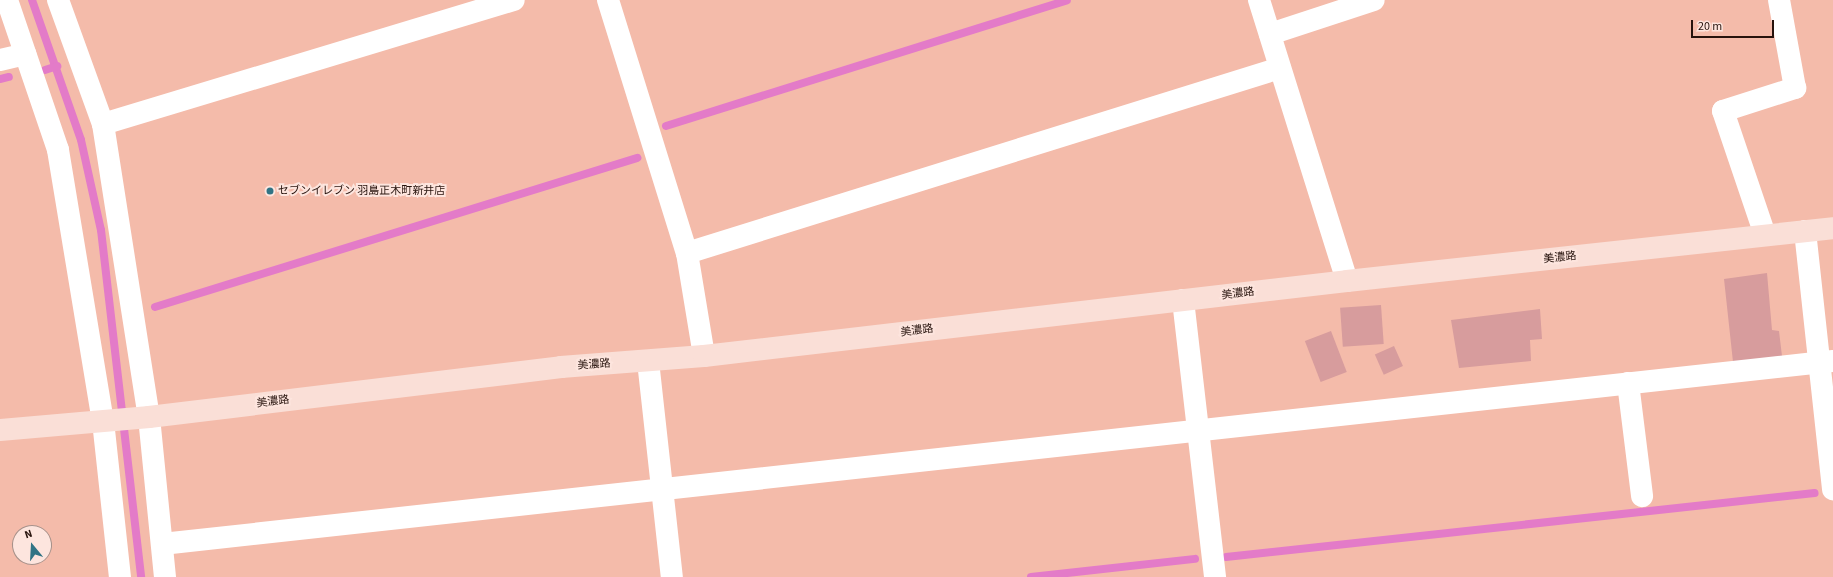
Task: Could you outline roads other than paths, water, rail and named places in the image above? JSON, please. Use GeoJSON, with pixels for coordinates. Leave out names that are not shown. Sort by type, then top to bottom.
{"type":"FeatureCollection","features":[{"type":"Feature","properties":{"kind":"main road","name":"美濃路"},"geometry":{"type":"LineString","coordinates":[[0,430],[142,417],[561,367],[704,356],[1347,281],[1833,228]]}},
{"type":"Feature","properties":{"kind":"street"},"geometry":{"type":"LineString","coordinates":[[7,0],[58,150],[106,421],[120,577]]}},
{"type":"Feature","properties":{"kind":"street"},"geometry":{"type":"LineString","coordinates":[[58,0],[103,124],[142,417],[162,544],[165,577]]}},
{"type":"Feature","properties":{"kind":"street"},"geometry":{"type":"LineString","coordinates":[[103,124],[514,0]]}},
{"type":"Feature","properties":{"kind":"street"},"geometry":{"type":"LineString","coordinates":[[608,0],[687,253],[704,356]]}},
{"type":"Feature","properties":{"kind":"street"},"geometry":{"type":"LineString","coordinates":[[1259,0],[1347,281]]}},
{"type":"Feature","properties":{"kind":"street"},"geometry":{"type":"LineString","coordinates":[[1270,34],[1374,0]]}},
{"type":"Feature","properties":{"kind":"street"},"geometry":{"type":"LineString","coordinates":[[1765,235],[1723,111],[1795,88],[1779,0]]}},
{"type":"Feature","properties":{"kind":"street"},"geometry":{"type":"LineString","coordinates":[[0,60],[26,54]]}},
{"type":"Feature","properties":{"kind":"street"},"geometry":{"type":"LineString","coordinates":[[687,253],[1280,68]]}},
{"type":"Feature","properties":{"kind":"street"},"geometry":{"type":"LineString","coordinates":[[1805,231],[1826,362],[1833,489]]}},
{"type":"Feature","properties":{"kind":"street"},"geometry":{"type":"LineString","coordinates":[[1183,300],[1214,577]]}},
{"type":"Feature","properties":{"kind":"street"},"geometry":{"type":"LineString","coordinates":[[648,361],[672,577]]}},
{"type":"Feature","properties":{"kind":"street"},"geometry":{"type":"LineString","coordinates":[[162,544],[1826,362]]}},
{"type":"Feature","properties":{"kind":"street"},"geometry":{"type":"LineString","coordinates":[[1628,384],[1642,496]]}},
{"type":"Feature","properties":{"kind":"waterway"},"geometry":{"type":"LineString","coordinates":[[32,0],[81,140],[101,230],[141,577]]}},
{"type":"Feature","properties":{"kind":"waterway"},"geometry":{"type":"LineString","coordinates":[[666,126],[1067,0]]}},
{"type":"Feature","properties":{"kind":"waterway"},"geometry":{"type":"LineString","coordinates":[[45,70],[57,66]]}},
{"type":"Feature","properties":{"kind":"waterway"},"geometry":{"type":"LineString","coordinates":[[0,79],[9,77]]}},
{"type":"Feature","properties":{"kind":"waterway"},"geometry":{"type":"LineString","coordinates":[[155,307],[637,158]]}},
{"type":"Feature","properties":{"kind":"waterway"},"geometry":{"type":"LineString","coordinates":[[1226,557],[1815,493]]}},
{"type":"Feature","properties":{"kind":"waterway"},"geometry":{"type":"LineString","coordinates":[[1031,577],[1195,559]]}},
{"type":"Feature","properties":{"kind":"place","name":"セブンイレブン 羽島正木町新井店"},"geometry":{"type":"Point","coordinates":[270,191]}}]}
